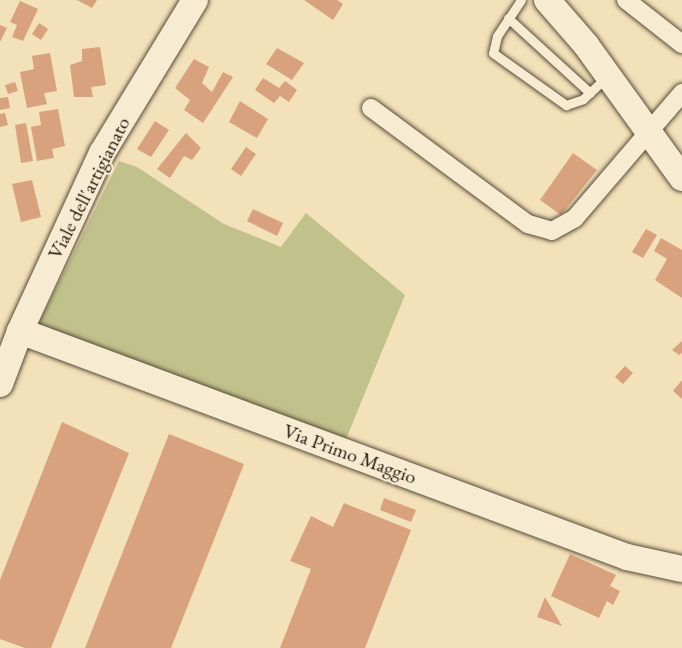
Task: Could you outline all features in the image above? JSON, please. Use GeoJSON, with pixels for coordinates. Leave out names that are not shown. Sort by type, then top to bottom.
{"type":"FeatureCollection","features":[{"type":"Feature","properties":{"kind":"street","name":"Viale dell'artigianato"},"geometry":{"type":"LineString","coordinates":[[0,384],[20,331],[102,153],[195,0]]}},
{"type":"Feature","properties":{"kind":"street"},"geometry":{"type":"LineString","coordinates":[[547,0],[599,84],[648,132],[682,178]]}},
{"type":"Feature","properties":{"kind":"street"},"geometry":{"type":"LineString","coordinates":[[626,0],[682,44]]}},
{"type":"Feature","properties":{"kind":"street"},"geometry":{"type":"LineString","coordinates":[[371,108],[528,224],[552,231],[575,218],[682,93]]}},
{"type":"Feature","properties":{"kind":"street","name":"Via Primo Maggio"},"geometry":{"type":"LineString","coordinates":[[20,331],[627,557],[682,569]]}},
{"type":"Feature","properties":{"kind":"lane"},"geometry":{"type":"LineString","coordinates":[[508,18],[599,84],[575,104],[566,105],[493,53],[492,46],[508,18],[521,0]]}},
{"type":"Feature","properties":{"kind":"green space"},"geometry":{"type":"Polygon","coordinates":[[[119,161],[137,167],[224,224],[281,247],[306,213],[405,295],[344,444],[35,331],[119,161]]]}},
{"type":"Feature","properties":{"kind":"building"},"geometry":{"type":"Polygon","coordinates":[[[77,0],[97,0],[92,8],[77,0]]]}},
{"type":"Feature","properties":{"kind":"building"},"geometry":{"type":"Polygon","coordinates":[[[304,0],[337,0],[343,4],[333,20],[304,0]]]}},
{"type":"Feature","properties":{"kind":"building"},"geometry":{"type":"Polygon","coordinates":[[[20,1],[38,9],[23,41],[12,37],[17,25],[10,22],[20,1]]]}},
{"type":"Feature","properties":{"kind":"building"},"geometry":{"type":"Polygon","coordinates":[[[39,23],[48,29],[41,40],[32,34],[39,23]]]}},
{"type":"Feature","properties":{"kind":"building"},"geometry":{"type":"Polygon","coordinates":[[[0,25],[7,28],[0,42],[0,25]]]}},
{"type":"Feature","properties":{"kind":"building"},"geometry":{"type":"Polygon","coordinates":[[[100,47],[106,85],[91,87],[93,97],[74,97],[70,65],[82,61],[82,49],[100,47]]]}},
{"type":"Feature","properties":{"kind":"building"},"geometry":{"type":"Polygon","coordinates":[[[277,48],[304,63],[292,80],[266,64],[277,48]]]}},
{"type":"Feature","properties":{"kind":"building"},"geometry":{"type":"Polygon","coordinates":[[[50,53],[57,91],[44,93],[47,104],[27,108],[20,72],[34,69],[32,56],[50,53]]]}},
{"type":"Feature","properties":{"kind":"building"},"geometry":{"type":"Polygon","coordinates":[[[194,59],[209,67],[202,83],[212,92],[223,72],[233,77],[203,123],[184,110],[190,100],[175,88],[194,59]]]}},
{"type":"Feature","properties":{"kind":"building"},"geometry":{"type":"Polygon","coordinates":[[[263,78],[279,88],[285,81],[297,90],[289,102],[280,96],[274,103],[255,90],[263,78]]]}},
{"type":"Feature","properties":{"kind":"building"},"geometry":{"type":"Polygon","coordinates":[[[15,82],[18,91],[8,94],[5,85],[15,82]]]}},
{"type":"Feature","properties":{"kind":"building"},"geometry":{"type":"Polygon","coordinates":[[[8,97],[10,108],[0,110],[0,98],[8,97]]]}},
{"type":"Feature","properties":{"kind":"building"},"geometry":{"type":"Polygon","coordinates":[[[240,101],[268,119],[257,138],[229,122],[240,101]]]}},
{"type":"Feature","properties":{"kind":"building"},"geometry":{"type":"Polygon","coordinates":[[[58,109],[65,146],[52,149],[54,158],[37,161],[31,127],[41,125],[39,112],[58,109]]]}},
{"type":"Feature","properties":{"kind":"building"},"geometry":{"type":"Polygon","coordinates":[[[5,113],[8,125],[0,127],[0,114],[5,113]]]}},
{"type":"Feature","properties":{"kind":"building"},"geometry":{"type":"Polygon","coordinates":[[[155,121],[169,130],[151,157],[137,149],[155,121]]]}},
{"type":"Feature","properties":{"kind":"building"},"geometry":{"type":"Polygon","coordinates":[[[26,123],[33,161],[21,163],[15,125],[26,123]]]}},
{"type":"Feature","properties":{"kind":"building"},"geometry":{"type":"Polygon","coordinates":[[[186,133],[201,148],[192,160],[184,156],[170,178],[157,169],[186,133]]]}},
{"type":"Feature","properties":{"kind":"building"},"geometry":{"type":"Polygon","coordinates":[[[246,147],[256,154],[241,176],[231,169],[246,147]]]}},
{"type":"Feature","properties":{"kind":"building"},"geometry":{"type":"Polygon","coordinates":[[[573,153],[597,170],[561,215],[540,200],[573,153]]]}},
{"type":"Feature","properties":{"kind":"building"},"geometry":{"type":"Polygon","coordinates":[[[32,180],[41,217],[21,222],[12,184],[32,180]]]}},
{"type":"Feature","properties":{"kind":"building"},"geometry":{"type":"Polygon","coordinates":[[[253,209],[283,223],[277,236],[247,221],[253,209]]]}},
{"type":"Feature","properties":{"kind":"building"},"geometry":{"type":"Polygon","coordinates":[[[646,229],[657,235],[643,258],[632,252],[646,229]]]}},
{"type":"Feature","properties":{"kind":"building"},"geometry":{"type":"Polygon","coordinates":[[[661,238],[682,250],[682,298],[655,280],[667,259],[654,251],[661,238]]]}},
{"type":"Feature","properties":{"kind":"building"},"geometry":{"type":"Polygon","coordinates":[[[682,341],[682,353],[679,355],[672,350],[682,341]]]}},
{"type":"Feature","properties":{"kind":"building"},"geometry":{"type":"Polygon","coordinates":[[[625,366],[633,373],[623,384],[615,377],[625,366]]]}},
{"type":"Feature","properties":{"kind":"building"},"geometry":{"type":"Polygon","coordinates":[[[682,380],[682,399],[673,391],[682,380]]]}},
{"type":"Feature","properties":{"kind":"building"},"geometry":{"type":"Polygon","coordinates":[[[62,422],[129,453],[51,648],[25,648],[0,639],[0,580],[62,422]]]}},
{"type":"Feature","properties":{"kind":"building"},"geometry":{"type":"Polygon","coordinates":[[[169,434],[244,464],[171,648],[85,648],[169,434]]]}},
{"type":"Feature","properties":{"kind":"building"},"geometry":{"type":"Polygon","coordinates":[[[384,498],[416,510],[411,522],[380,510],[384,498]]]}},
{"type":"Feature","properties":{"kind":"building"},"geometry":{"type":"Polygon","coordinates":[[[344,503],[411,530],[365,648],[280,648],[311,569],[290,561],[311,516],[333,527],[344,503]]]}},
{"type":"Feature","properties":{"kind":"building"},"geometry":{"type":"Polygon","coordinates":[[[570,554],[616,575],[610,586],[620,591],[613,605],[607,601],[599,618],[551,596],[570,554]]]}},
{"type":"Feature","properties":{"kind":"building"},"geometry":{"type":"Polygon","coordinates":[[[545,597],[562,626],[537,617],[545,597]]]}}]}
